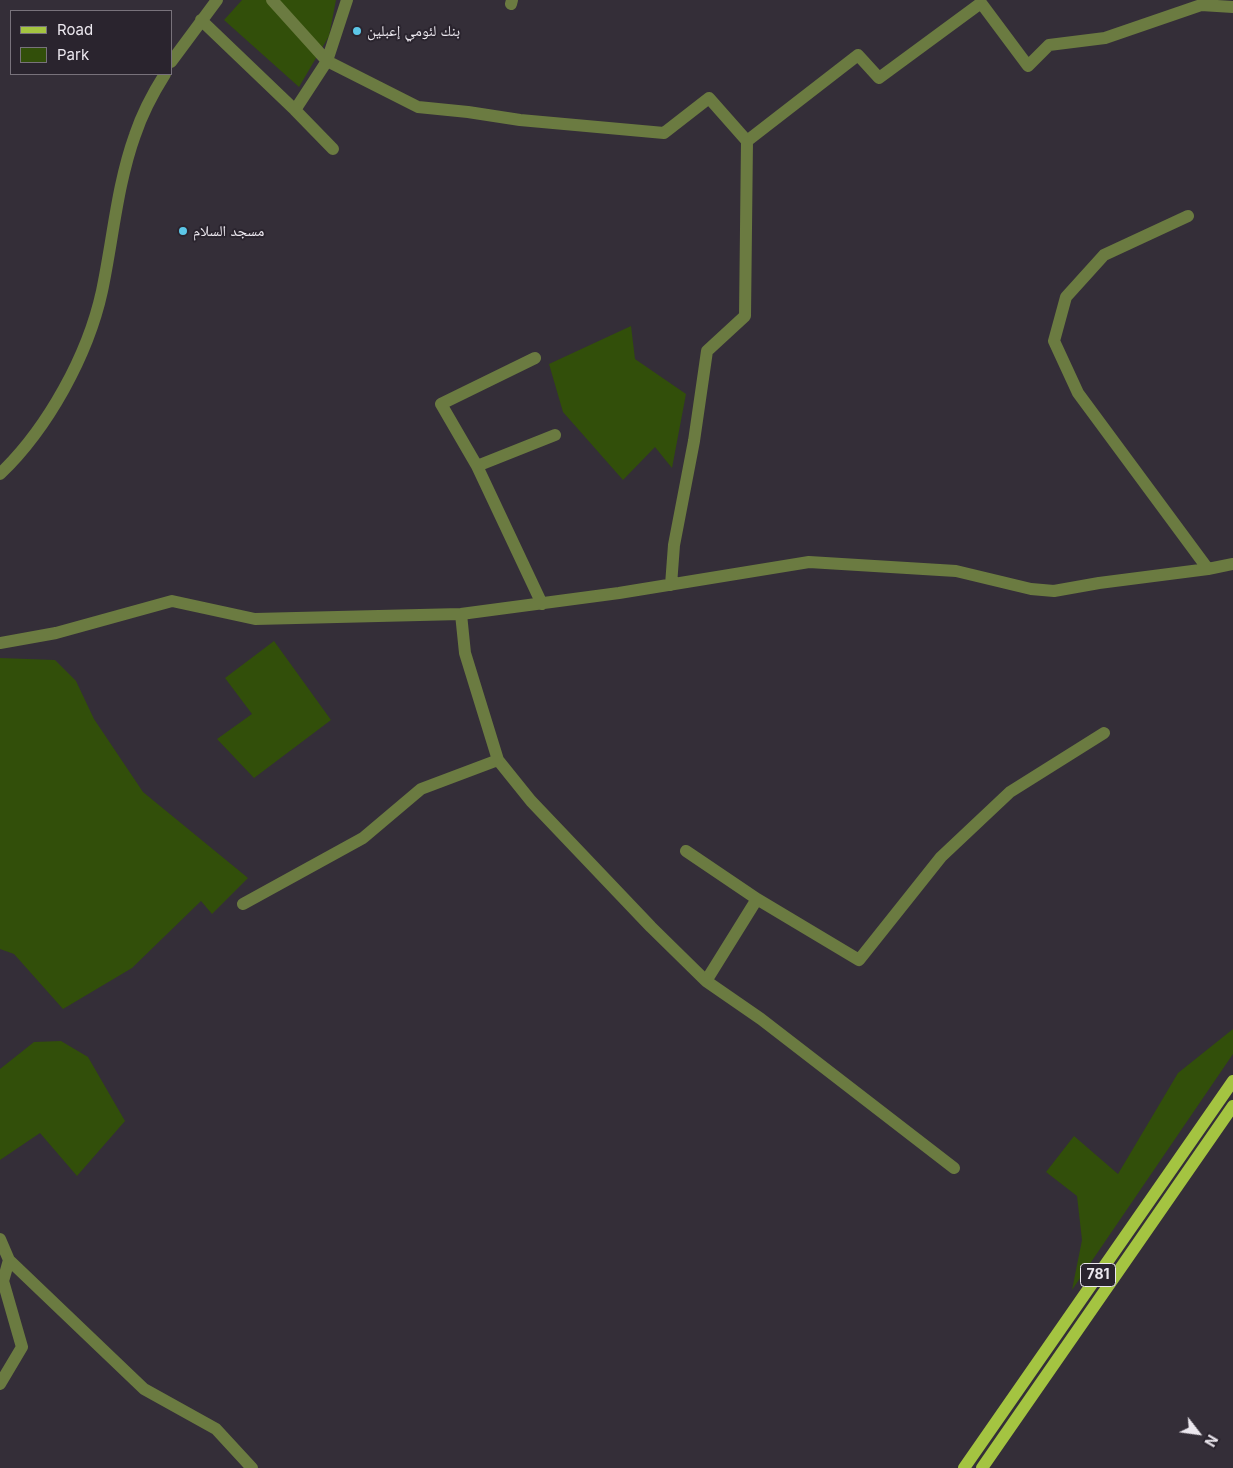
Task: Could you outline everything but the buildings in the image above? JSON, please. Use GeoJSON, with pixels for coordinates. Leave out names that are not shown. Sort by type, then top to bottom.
{"type":"FeatureCollection","features":[{"type":"Feature","properties":{"kind":"main road","name":"781"},"geometry":{"type":"LineString","coordinates":[[964,1468],[1233,1081]]}},
{"type":"Feature","properties":{"kind":"main road","name":"781"},"geometry":{"type":"LineString","coordinates":[[982,1468],[1233,1106]]}},
{"type":"Feature","properties":{"kind":"street"},"geometry":{"type":"LineString","coordinates":[[172,61],[217,0]]}},
{"type":"Feature","properties":{"kind":"street"},"geometry":{"type":"LineString","coordinates":[[272,0],[327,61],[418,107],[520,120],[664,133],[709,98],[747,141],[745,316],[707,351],[694,441],[674,545],[670,585]]}},
{"type":"Feature","properties":{"kind":"street"},"geometry":{"type":"LineString","coordinates":[[295,110],[327,61],[347,0]]}},
{"type":"Feature","properties":{"kind":"street"},"geometry":{"type":"LineString","coordinates":[[747,141],[858,55],[879,78],[980,3],[1028,66],[1049,45],[1105,38],[1201,5],[1233,7]]}},
{"type":"Feature","properties":{"kind":"street"},"geometry":{"type":"LineString","coordinates":[[201,20],[333,149]]}},
{"type":"Feature","properties":{"kind":"street"},"geometry":{"type":"LineString","coordinates":[[0,474],[33,434],[53,405],[85,344],[101,292],[120,195],[135,136],[165,75]]}},
{"type":"Feature","properties":{"kind":"street"},"geometry":{"type":"LineString","coordinates":[[1188,216],[1104,255],[1066,297],[1054,340],[1078,393],[1208,569]]}},
{"type":"Feature","properties":{"kind":"street"},"geometry":{"type":"LineString","coordinates":[[535,358],[441,404],[477,466],[542,604]]}},
{"type":"Feature","properties":{"kind":"street"},"geometry":{"type":"LineString","coordinates":[[477,466],[554,435]]}},
{"type":"Feature","properties":{"kind":"street"},"geometry":{"type":"LineString","coordinates":[[0,643],[56,633],[172,601],[255,619],[461,614],[670,585],[809,562],[956,571],[1031,590],[1054,591],[1233,564]]}},
{"type":"Feature","properties":{"kind":"street"},"geometry":{"type":"LineString","coordinates":[[461,614],[465,653],[498,760],[531,801],[651,927],[706,981],[761,1019],[954,1168]]}},
{"type":"Feature","properties":{"kind":"street"},"geometry":{"type":"LineString","coordinates":[[686,851],[757,899],[859,960],[942,857],[1010,792],[1104,733]]}},
{"type":"Feature","properties":{"kind":"street"},"geometry":{"type":"LineString","coordinates":[[243,904],[363,838],[420,789],[498,760]]}},
{"type":"Feature","properties":{"kind":"street"},"geometry":{"type":"LineString","coordinates":[[706,981],[757,899]]}},
{"type":"Feature","properties":{"kind":"street"},"geometry":{"type":"LineString","coordinates":[[0,1239],[9,1260],[144,1389],[216,1429],[252,1468]]}},
{"type":"Feature","properties":{"kind":"street"},"geometry":{"type":"LineString","coordinates":[[0,1384],[22,1347],[3,1281],[9,1260]]}},
{"type":"Feature","properties":{"kind":"green space"},"geometry":{"type":"Polygon","coordinates":[[[242,0],[336,0],[329,36],[299,87],[224,20],[242,0]]]}},
{"type":"Feature","properties":{"kind":"green space"},"geometry":{"type":"Polygon","coordinates":[[[631,326],[635,359],[686,394],[672,468],[655,447],[623,480],[563,412],[549,364],[631,326]]]}},
{"type":"Feature","properties":{"kind":"green space"},"geometry":{"type":"Polygon","coordinates":[[[274,641],[331,720],[254,778],[217,739],[252,714],[225,678],[274,641]]]}},
{"type":"Feature","properties":{"kind":"green space"},"geometry":{"type":"Polygon","coordinates":[[[0,658],[55,660],[76,681],[94,719],[143,792],[248,878],[212,914],[201,901],[132,968],[63,1009],[14,954],[0,949],[0,658]]]}},
{"type":"Feature","properties":{"kind":"green space"},"geometry":{"type":"Polygon","coordinates":[[[1233,1029],[1233,1054],[1072,1290],[1082,1240],[1077,1196],[1046,1172],[1074,1136],[1118,1174],[1178,1073],[1233,1029]]]}},
{"type":"Feature","properties":{"kind":"green space"},"geometry":{"type":"Polygon","coordinates":[[[61,1041],[88,1057],[125,1121],[77,1176],[40,1133],[0,1160],[0,1069],[34,1042],[61,1041]]]}},
{"type":"Feature","properties":{"kind":"place","name":"بنك لئومي إعبلين"},"geometry":{"type":"Point","coordinates":[357,31]}},
{"type":"Feature","properties":{"kind":"place","name":"مسجد السلام"},"geometry":{"type":"Point","coordinates":[183,231]}}]}
